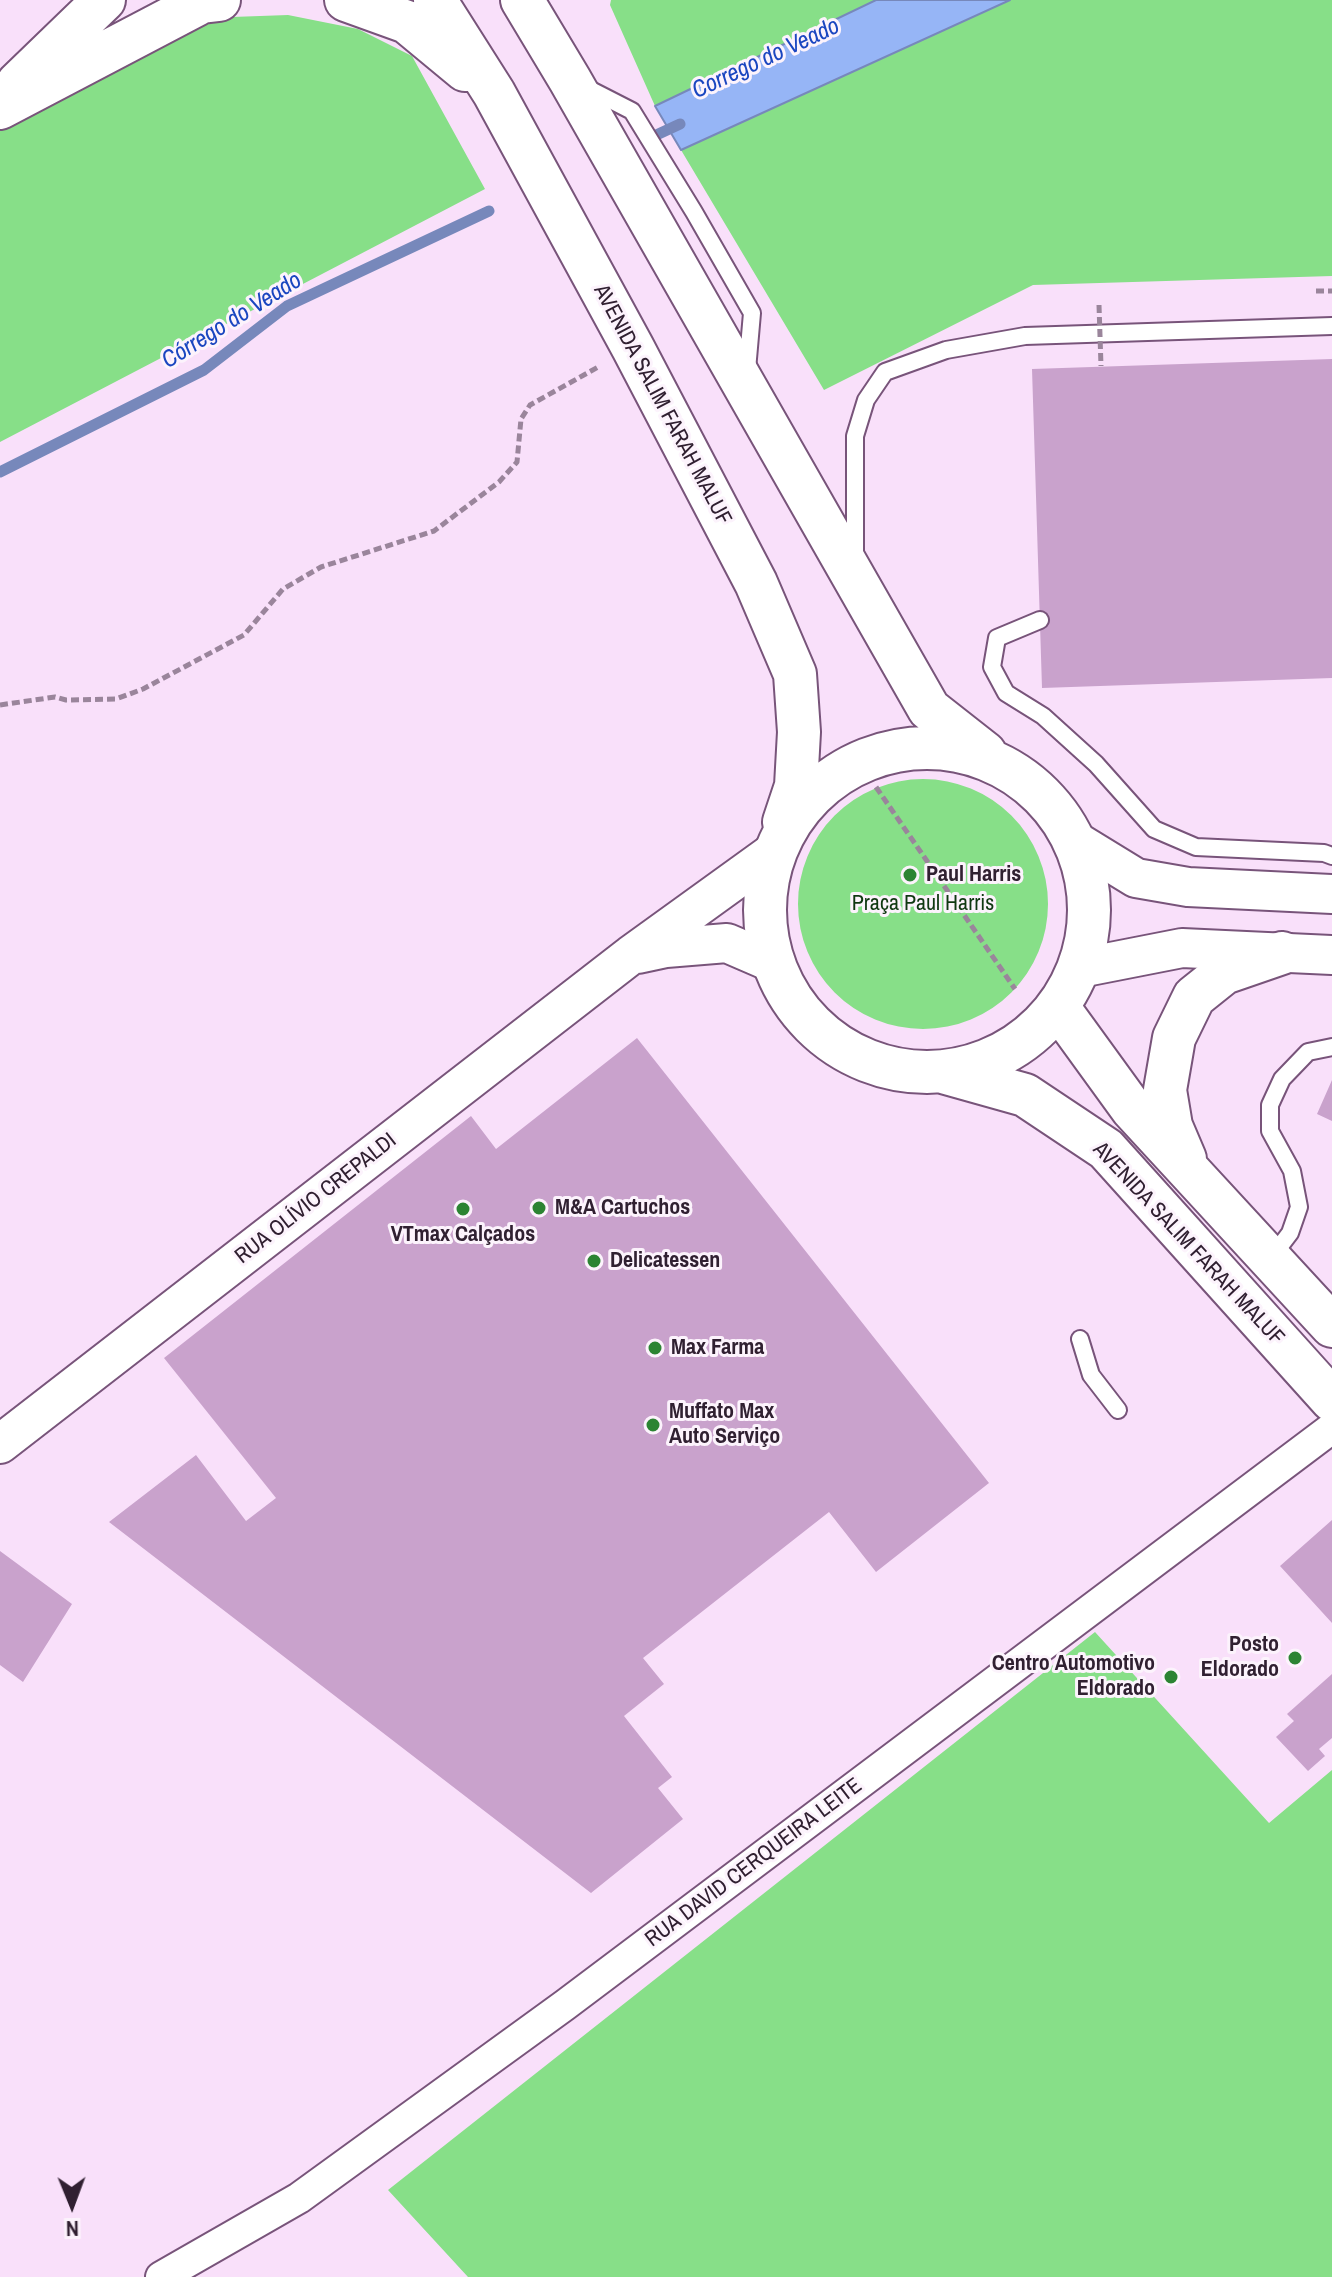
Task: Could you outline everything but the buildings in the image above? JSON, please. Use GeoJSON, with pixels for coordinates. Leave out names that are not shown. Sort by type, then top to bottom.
{"type":"FeatureCollection","features":[{"type":"Feature","properties":{"kind":"main road"},"geometry":{"type":"LineString","coordinates":[[0,101],[104,0]]}},
{"type":"Feature","properties":{"kind":"main road"},"geometry":{"type":"LineString","coordinates":[[0,108],[202,2],[219,0]]}},
{"type":"Feature","properties":{"kind":"main road"},"geometry":{"type":"LineString","coordinates":[[346,0],[407,22],[494,93]]}},
{"type":"Feature","properties":{"kind":"main road","name":"AVENIDA SALIM FARAH MALUF"},"geometry":{"type":"LineString","coordinates":[[435,0],[494,93],[633,348],[756,583],[795,674],[799,732],[796,786],[766,877],[763,920],[771,962],[797,1010],[837,1046],[888,1068],[942,1072],[1025,1095],[1106,1149],[1332,1400]]}},
{"type":"Feature","properties":{"kind":"main road"},"geometry":{"type":"LineString","coordinates":[[522,0],[929,709],[1041,794],[1074,840],[1088,881],[1089,925],[1080,968],[1058,1007],[1026,1039],[987,1061],[942,1072]]}},
{"type":"Feature","properties":{"kind":"main road"},"geometry":{"type":"LineString","coordinates":[[553,0],[570,80]]}},
{"type":"Feature","properties":{"kind":"main road"},"geometry":{"type":"LineString","coordinates":[[778,844],[818,787],[872,756],[934,746],[995,761]]}},
{"type":"Feature","properties":{"kind":"main road"},"geometry":{"type":"LineString","coordinates":[[1192,1174],[1171,1126],[1165,1090],[1174,1038],[1194,997],[1224,973],[1282,953]]}},
{"type":"Feature","properties":{"kind":"main road"},"geometry":{"type":"LineString","coordinates":[[1058,1007],[1132,1109],[1332,1326]]}},
{"type":"Feature","properties":{"kind":"street"},"geometry":{"type":"LineString","coordinates":[[1074,840],[1136,878],[1188,887],[1332,894]]}},
{"type":"Feature","properties":{"kind":"street","name":"RUA OLÍVIO CREPALDI"},"geometry":{"type":"LineString","coordinates":[[0,1444],[778,844]]}},
{"type":"Feature","properties":{"kind":"street"},"geometry":{"type":"LineString","coordinates":[[631,955],[666,948],[727,943],[771,962]]}},
{"type":"Feature","properties":{"kind":"street"},"geometry":{"type":"LineString","coordinates":[[1080,968],[1182,948],[1332,955]]}},
{"type":"Feature","properties":{"kind":"street","name":"RUA DAVID CERQUEIRA LEITE"},"geometry":{"type":"LineString","coordinates":[[161,2277],[299,2198],[565,2005],[1332,1428]]}},
{"type":"Feature","properties":{"kind":"lane"},"geometry":{"type":"LineString","coordinates":[[856,581],[855,436],[866,400],[885,372],[946,350],[1025,336],[1332,326]]}},
{"type":"Feature","properties":{"kind":"lane"},"geometry":{"type":"LineString","coordinates":[[1040,620],[997,638],[992,667],[1006,693],[1043,716],[1096,764],[1154,829],[1196,847],[1324,853],[1332,856]]}},
{"type":"Feature","properties":{"kind":"lane"},"geometry":{"type":"LineString","coordinates":[[1270,1259],[1290,1233],[1299,1207],[1292,1171],[1270,1131],[1270,1105],[1282,1079],[1308,1052],[1332,1047]]}},
{"type":"Feature","properties":{"kind":"lane"},"geometry":{"type":"LineString","coordinates":[[1080,1339],[1091,1375],[1118,1410]]}},
{"type":"Feature","properties":{"kind":"path"},"geometry":{"type":"LineString","coordinates":[[1316,291],[1332,291]]}},
{"type":"Feature","properties":{"kind":"path"},"geometry":{"type":"LineString","coordinates":[[1099,305],[1101,366]]}},
{"type":"Feature","properties":{"kind":"path"},"geometry":{"type":"LineString","coordinates":[[0,705],[55,697],[66,700],[116,699],[143,689],[244,635],[283,589],[321,567],[434,531],[499,482],[517,462],[521,419],[530,405],[633,348]]}},
{"type":"Feature","properties":{"kind":"path"},"geometry":{"type":"LineString","coordinates":[[876,787],[1015,989]]}},
{"type":"Feature","properties":{"kind":"green space"},"geometry":{"type":"Polygon","coordinates":[[[611,0],[876,0],[655,106],[610,5],[611,0]]]}},
{"type":"Feature","properties":{"kind":"green space"},"geometry":{"type":"Polygon","coordinates":[[[1010,0],[1332,0],[1332,276],[1033,285],[824,390],[681,150],[1010,0]]]}},
{"type":"Feature","properties":{"kind":"green space"},"geometry":{"type":"Polygon","coordinates":[[[288,15],[358,29],[412,56],[485,189],[0,442],[0,127],[204,18],[288,15]]]}},
{"type":"Feature","properties":{"kind":"green space","name":"Praça Paul Harris"},"geometry":{"type":"Polygon","coordinates":[[[911,779],[935,779],[971,788],[1012,815],[1039,856],[1046,880],[1046,928],[1039,952],[1012,993],[971,1020],[935,1029],[911,1029],[875,1020],[834,993],[807,952],[798,916],[798,892],[807,856],[834,815],[875,788],[911,779]]]}},
{"type":"Feature","properties":{"kind":"green space"},"geometry":{"type":"Polygon","coordinates":[[[1095,1632],[1269,1823],[1332,1770],[1332,2277],[468,2277],[388,2190],[1095,1632]]]}},
{"type":"Feature","properties":{"kind":"water"},"geometry":{"type":"Polygon","coordinates":[[[876,0],[1010,0],[681,150],[655,106],[876,0]]]}},
{"type":"Feature","properties":{"kind":"waterway","name":"Corrego do Veado"},"geometry":{"type":"LineString","coordinates":[[652,137],[680,124]]}},
{"type":"Feature","properties":{"kind":"waterway","name":"Córrego do Veado"},"geometry":{"type":"LineString","coordinates":[[0,472],[204,370],[287,306],[489,211]]}},
{"type":"Feature","properties":{"kind":"place","name":"Paul Harris"},"geometry":{"type":"Point","coordinates":[910,875]}},
{"type":"Feature","properties":{"kind":"place","name":"M&A Cartuchos"},"geometry":{"type":"Point","coordinates":[539,1208]}},
{"type":"Feature","properties":{"kind":"place","name":"VTmax Calçados"},"geometry":{"type":"Point","coordinates":[463,1209]}},
{"type":"Feature","properties":{"kind":"place","name":"Delicatessen"},"geometry":{"type":"Point","coordinates":[594,1261]}},
{"type":"Feature","properties":{"kind":"place","name":"Max Farma"},"geometry":{"type":"Point","coordinates":[655,1348]}},
{"type":"Feature","properties":{"kind":"place","name":"Muffato Max Auto Serviço"},"geometry":{"type":"Point","coordinates":[653,1425]}},
{"type":"Feature","properties":{"kind":"place","name":"Posto Eldorado"},"geometry":{"type":"Point","coordinates":[1295,1658]}},
{"type":"Feature","properties":{"kind":"place","name":"Centro Automotivo Eldorado"},"geometry":{"type":"Point","coordinates":[1171,1677]}}]}
